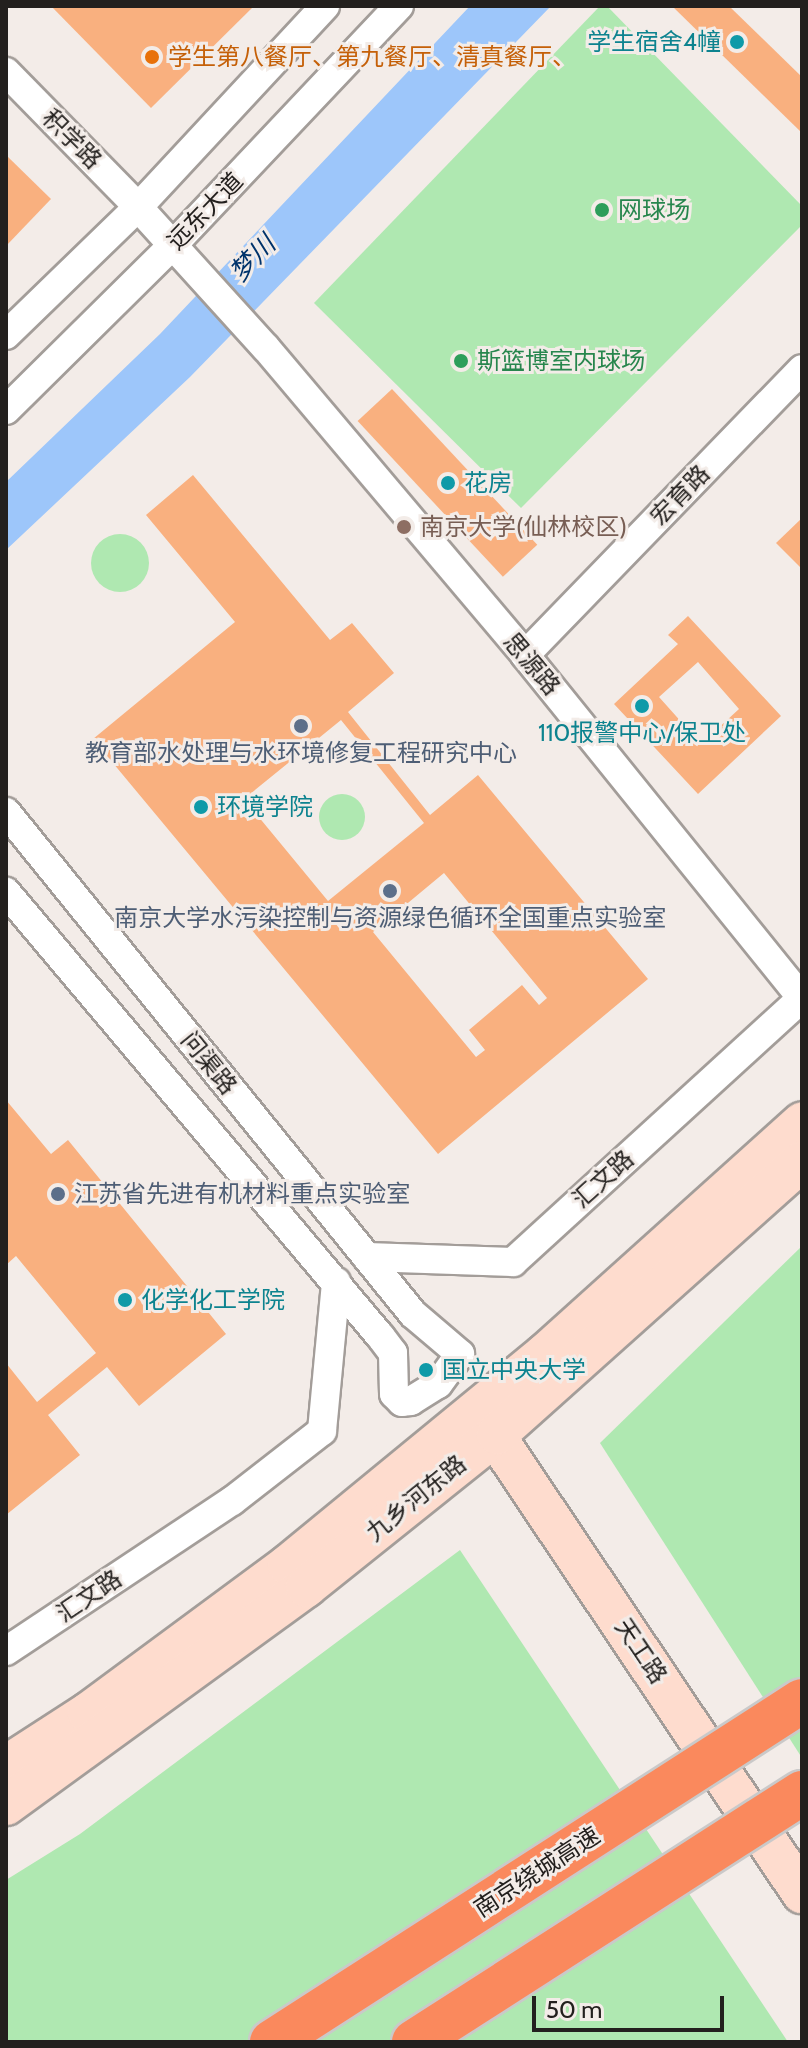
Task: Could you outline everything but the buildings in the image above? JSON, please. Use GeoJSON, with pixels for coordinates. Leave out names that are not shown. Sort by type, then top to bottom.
{"type":"FeatureCollection","features":[{"type":"Feature","properties":{"kind":"highway","name":"南京绕城高速"},"geometry":{"type":"LineString","coordinates":[[272,2042],[802,1701]]}},
{"type":"Feature","properties":{"kind":"highway"},"geometry":{"type":"LineString","coordinates":[[414,2042],[802,1793]]}},
{"type":"Feature","properties":{"kind":"main road","name":"九乡河东路"},"geometry":{"type":"LineString","coordinates":[[6,1805],[306,1587],[487,1422],[802,1123]]}},
{"type":"Feature","properties":{"kind":"main road","name":"九乡河东路"},"geometry":{"type":"LineString","coordinates":[[6,1766],[88,1713],[487,1422],[802,1161]]}},
{"type":"Feature","properties":{"kind":"main road","name":"天工路"},"geometry":{"type":"LineString","coordinates":[[487,1422],[802,1893]]}},
{"type":"Feature","properties":{"kind":"street"},"geometry":{"type":"LineString","coordinates":[[6,335],[138,207],[325,6]]}},
{"type":"Feature","properties":{"kind":"street","name":"远东大道"},"geometry":{"type":"LineString","coordinates":[[6,410],[173,245],[399,6]]}},
{"type":"Feature","properties":{"kind":"street","name":"积学路"},"geometry":{"type":"LineString","coordinates":[[6,72],[193,266]]}},
{"type":"Feature","properties":{"kind":"street","name":"思源路"},"geometry":{"type":"LineString","coordinates":[[193,266],[525,655],[802,998]]}},
{"type":"Feature","properties":{"kind":"street","name":"宏育路"},"geometry":{"type":"LineString","coordinates":[[525,655],[802,369]]}},
{"type":"Feature","properties":{"kind":"street","name":"问渠路"},"geometry":{"type":"LineString","coordinates":[[6,812],[413,1314],[460,1354],[438,1384],[402,1402],[392,1385],[397,1375],[393,1353],[380,1336],[6,892]]}},
{"type":"Feature","properties":{"kind":"street","name":"汇文路"},"geometry":{"type":"LineString","coordinates":[[367,1257],[513,1262],[802,998]]}},
{"type":"Feature","properties":{"kind":"street","name":"汇文路"},"geometry":{"type":"LineString","coordinates":[[6,1651],[232,1501],[322,1431],[336,1282]]}},
{"type":"Feature","properties":{"kind":"street"},"geometry":{"type":"LineString","coordinates":[[438,1384],[487,1422]]}},
{"type":"Feature","properties":{"kind":"green space","name":"网球场"},"geometry":{"type":"Polygon","coordinates":[[[600,6],[607,6],[802,206],[802,225],[521,508],[314,303],[600,6]]]}},
{"type":"Feature","properties":{"kind":"green space"},"geometry":{"type":"Polygon","coordinates":[[[120,534],[141,542],[149,563],[141,584],[120,592],[99,584],[91,563],[99,542],[120,534]]]}},
{"type":"Feature","properties":{"kind":"green space"},"geometry":{"type":"Polygon","coordinates":[[[342,794],[359,800],[365,817],[359,834],[342,840],[325,834],[319,817],[325,800],[342,794]]]}},
{"type":"Feature","properties":{"kind":"green space"},"geometry":{"type":"Polygon","coordinates":[[[802,1246],[802,1758],[600,1443],[802,1246]]]}},
{"type":"Feature","properties":{"kind":"green space"},"geometry":{"type":"Polygon","coordinates":[[[460,1550],[788,2042],[6,2042],[6,1880],[80,1834],[460,1550]]]}},
{"type":"Feature","properties":{"kind":"water","name":"梦川"},"geometry":{"type":"Polygon","coordinates":[[[470,6],[551,6],[190,377],[6,550],[6,482],[160,334],[470,6]]]}},
{"type":"Feature","properties":{"kind":"place","name":"学生宿舍4幢"},"geometry":{"type":"Point","coordinates":[737,42]}},
{"type":"Feature","properties":{"kind":"place","name":"学生第八餐厅、第九餐厅、清真餐厅、"},"geometry":{"type":"Point","coordinates":[152,57]}},
{"type":"Feature","properties":{"kind":"place","name":"网球场"},"geometry":{"type":"Point","coordinates":[602,210]}},
{"type":"Feature","properties":{"kind":"place","name":"斯篮博室内球场"},"geometry":{"type":"Point","coordinates":[461,361]}},
{"type":"Feature","properties":{"kind":"place","name":"花房"},"geometry":{"type":"Point","coordinates":[448,483]}},
{"type":"Feature","properties":{"kind":"place","name":"南京大学(仙林校区)"},"geometry":{"type":"Point","coordinates":[404,527]}},
{"type":"Feature","properties":{"kind":"place","name":"110报警中心/保卫处"},"geometry":{"type":"Point","coordinates":[642,706]}},
{"type":"Feature","properties":{"kind":"place","name":"教育部水处理与水环境修复工程研究中心"},"geometry":{"type":"Point","coordinates":[301,726]}},
{"type":"Feature","properties":{"kind":"place","name":"环境学院"},"geometry":{"type":"Point","coordinates":[201,807]}},
{"type":"Feature","properties":{"kind":"place","name":"南京大学水污染控制与资源绿色循环全国重点实验室"},"geometry":{"type":"Point","coordinates":[390,891]}},
{"type":"Feature","properties":{"kind":"place","name":"江苏省先进有机材料重点实验室"},"geometry":{"type":"Point","coordinates":[58,1194]}},
{"type":"Feature","properties":{"kind":"place","name":"化学化工学院"},"geometry":{"type":"Point","coordinates":[125,1300]}},
{"type":"Feature","properties":{"kind":"place","name":"国立中央大学"},"geometry":{"type":"Point","coordinates":[426,1370]}}]}
